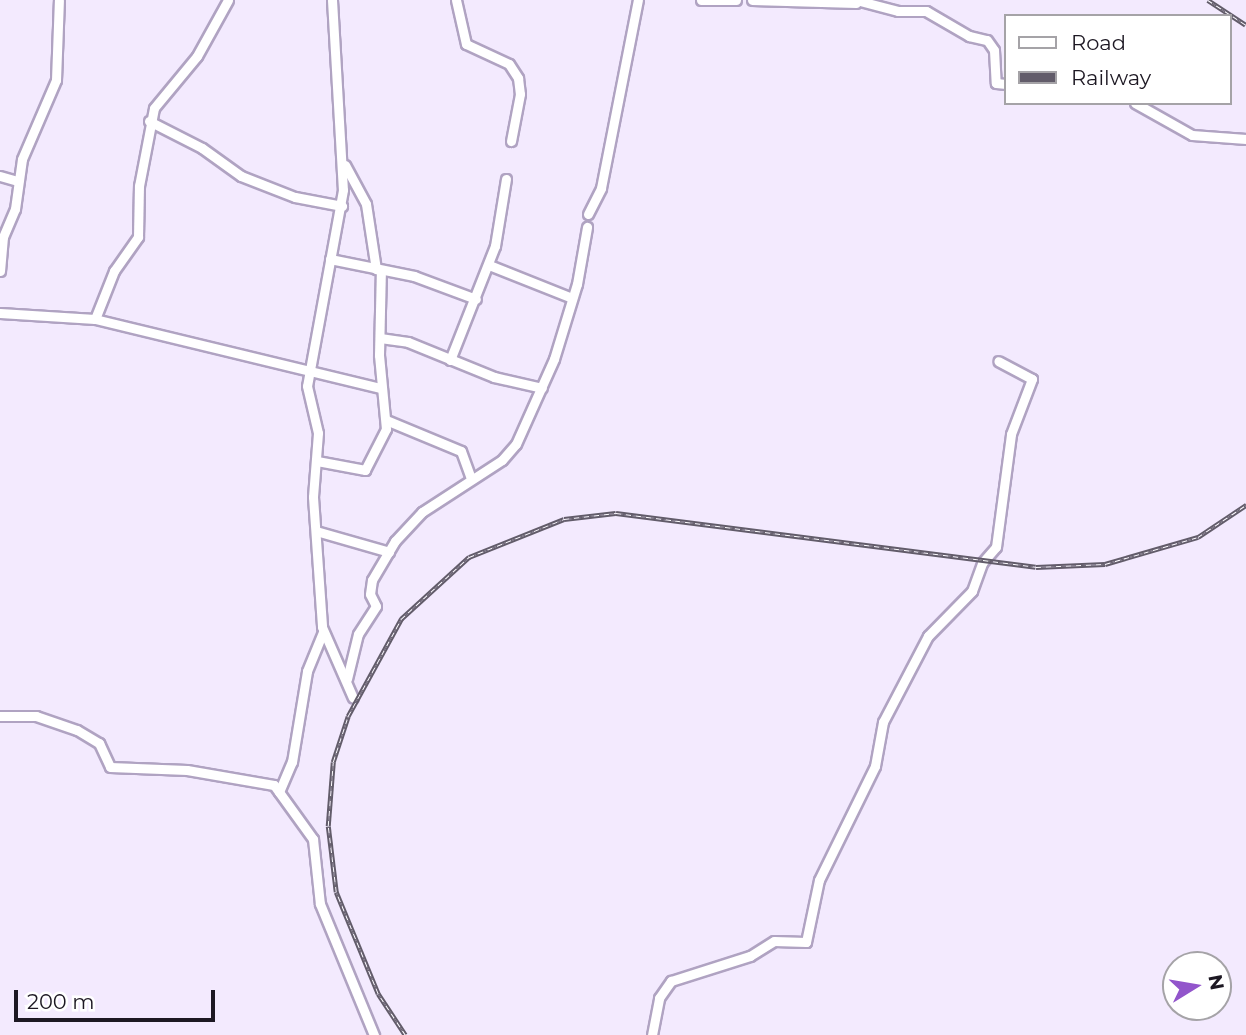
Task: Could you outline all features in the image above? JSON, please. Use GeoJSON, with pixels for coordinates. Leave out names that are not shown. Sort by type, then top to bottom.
{"type":"FeatureCollection","features":[{"type":"Feature","properties":{"kind":"street"},"geometry":{"type":"LineString","coordinates":[[0,271],[3,237],[15,209],[27,143],[56,80],[59,0]]}},
{"type":"Feature","properties":{"kind":"street"},"geometry":{"type":"LineString","coordinates":[[95,319],[114,271],[138,237],[139,186],[149,121],[160,97],[197,56],[228,0]]}},
{"type":"Feature","properties":{"kind":"street"},"geometry":{"type":"LineString","coordinates":[[332,0],[335,94],[345,163],[342,206],[308,373],[308,402],[318,433],[316,531],[323,632],[347,679],[353,698]]}},
{"type":"Feature","properties":{"kind":"street"},"geometry":{"type":"LineString","coordinates":[[456,0],[466,44],[509,64],[518,78],[520,94],[511,141]]}},
{"type":"Feature","properties":{"kind":"street"},"geometry":{"type":"LineString","coordinates":[[588,214],[601,188],[638,0]]}},
{"type":"Feature","properties":{"kind":"street"},"geometry":{"type":"LineString","coordinates":[[701,0],[736,0]]}},
{"type":"Feature","properties":{"kind":"street"},"geometry":{"type":"LineString","coordinates":[[752,0],[856,2],[898,11],[929,12],[969,36],[987,40],[994,50],[996,83],[1004,84]]}},
{"type":"Feature","properties":{"kind":"street"},"geometry":{"type":"LineString","coordinates":[[1139,105],[1192,135],[1246,139]]}},
{"type":"Feature","properties":{"kind":"street"},"geometry":{"type":"LineString","coordinates":[[149,121],[202,148],[241,176],[295,197],[342,206]]}},
{"type":"Feature","properties":{"kind":"street"},"geometry":{"type":"LineString","coordinates":[[317,461],[368,468],[386,420],[381,388],[379,270],[366,204],[345,163]]}},
{"type":"Feature","properties":{"kind":"street"},"geometry":{"type":"LineString","coordinates":[[0,176],[18,181]]}},
{"type":"Feature","properties":{"kind":"street"},"geometry":{"type":"LineString","coordinates":[[450,360],[484,279],[501,227],[506,179]]}},
{"type":"Feature","properties":{"kind":"street"},"geometry":{"type":"LineString","coordinates":[[347,679],[358,634],[376,606],[370,594],[372,580],[388,552],[422,512],[502,460],[516,444],[542,388],[572,299],[587,227]]}},
{"type":"Feature","properties":{"kind":"street"},"geometry":{"type":"LineString","coordinates":[[330,259],[379,270],[476,299]]}},
{"type":"Feature","properties":{"kind":"street"},"geometry":{"type":"LineString","coordinates":[[489,265],[572,299]]}},
{"type":"Feature","properties":{"kind":"street"},"geometry":{"type":"LineString","coordinates":[[484,279],[503,270]]}},
{"type":"Feature","properties":{"kind":"street"},"geometry":{"type":"LineString","coordinates":[[0,313],[95,319],[308,373],[381,388]]}},
{"type":"Feature","properties":{"kind":"street"},"geometry":{"type":"LineString","coordinates":[[380,338],[408,342],[450,360],[542,388]]}},
{"type":"Feature","properties":{"kind":"street"},"geometry":{"type":"LineString","coordinates":[[652,1035],[659,998],[671,981],[750,956],[774,942],[806,942],[818,880],[875,766],[883,722],[928,636],[972,592],[982,563],[996,547],[1012,434],[1032,379],[998,361]]}},
{"type":"Feature","properties":{"kind":"street"},"geometry":{"type":"LineString","coordinates":[[386,420],[461,451],[471,479]]}},
{"type":"Feature","properties":{"kind":"street"},"geometry":{"type":"LineString","coordinates":[[316,531],[388,552]]}},
{"type":"Feature","properties":{"kind":"street"},"geometry":{"type":"LineString","coordinates":[[279,792],[292,762],[307,671],[323,632]]}},
{"type":"Feature","properties":{"kind":"street"},"geometry":{"type":"LineString","coordinates":[[0,716],[36,716],[77,730],[99,743],[110,767],[187,770],[259,779],[274,785],[299,814],[313,839],[320,904],[374,1035]]}},
{"type":"Feature","properties":{"kind":"railway"},"geometry":{"type":"LineString","coordinates":[[1208,0],[1229,14]]}},
{"type":"Feature","properties":{"kind":"railway"},"geometry":{"type":"LineString","coordinates":[[1232,16],[1246,25]]}},
{"type":"Feature","properties":{"kind":"railway"},"geometry":{"type":"LineString","coordinates":[[405,1035],[378,994],[336,892],[328,826],[333,762],[348,716],[401,619],[469,557],[564,519],[616,513],[1036,567],[1105,564],[1198,537],[1246,505]]}}]}
